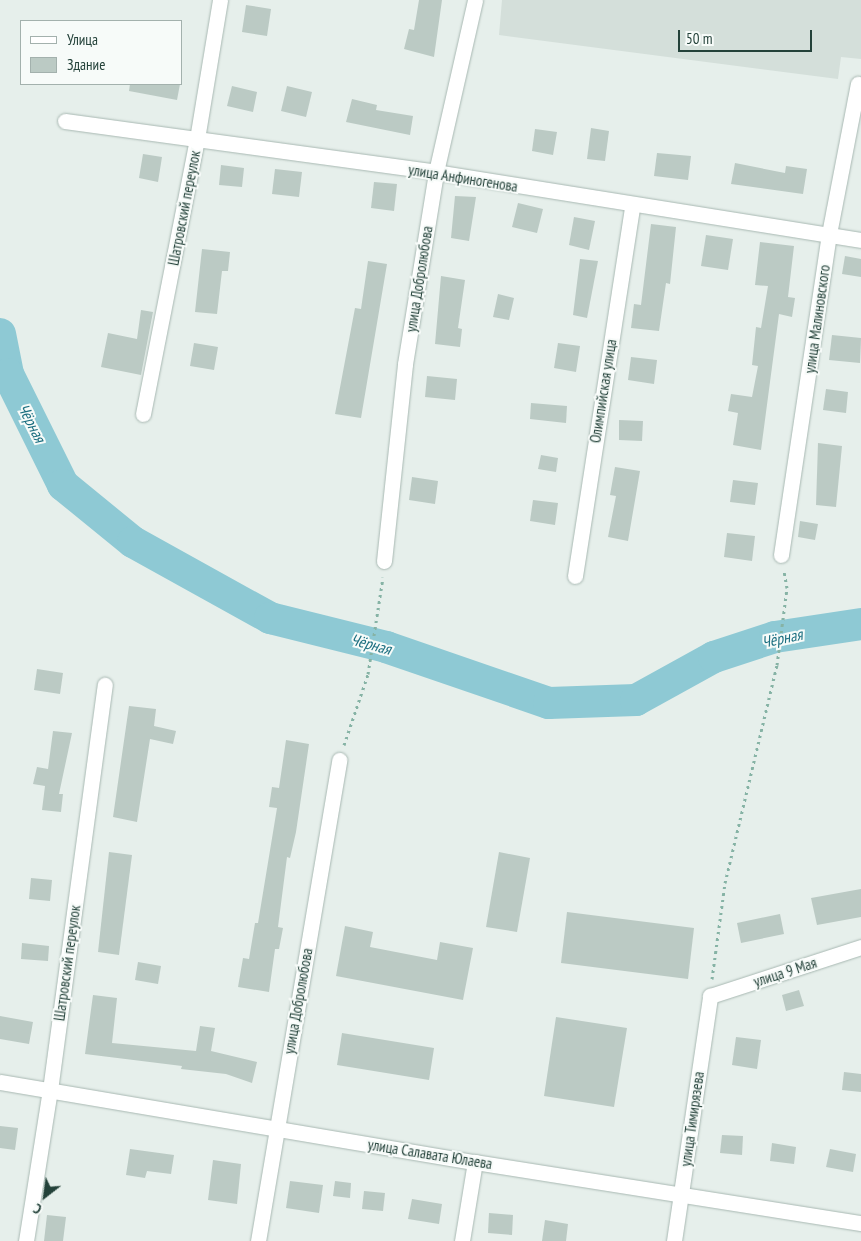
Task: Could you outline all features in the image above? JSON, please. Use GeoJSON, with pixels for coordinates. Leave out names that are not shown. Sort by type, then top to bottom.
{"type":"FeatureCollection","features":[{"type":"Feature","properties":{"kind":"street","name":"Шатровский переулок"},"geometry":{"type":"LineString","coordinates":[[143,414],[197,139],[220,0]]}},
{"type":"Feature","properties":{"kind":"street","name":"улица Добролюбова"},"geometry":{"type":"LineString","coordinates":[[384,561],[405,364],[436,172],[475,0]]}},
{"type":"Feature","properties":{"kind":"street","name":"улица Малиновского"},"geometry":{"type":"LineString","coordinates":[[781,555],[829,234],[858,84]]}},
{"type":"Feature","properties":{"kind":"street","name":"улица Анфиногенова"},"geometry":{"type":"LineString","coordinates":[[64,121],[436,172],[632,206],[861,240]]}},
{"type":"Feature","properties":{"kind":"street","name":"Олимпийская улица"},"geometry":{"type":"LineString","coordinates":[[575,576],[632,206]]}},
{"type":"Feature","properties":{"kind":"street","name":"Шатровский переулок"},"geometry":{"type":"LineString","coordinates":[[26,1241],[50,1090],[105,685]]}},
{"type":"Feature","properties":{"kind":"street","name":"улица Добролюбова"},"geometry":{"type":"LineString","coordinates":[[258,1241],[339,760]]}},
{"type":"Feature","properties":{"kind":"street","name":"улица 9 Мая"},"geometry":{"type":"LineString","coordinates":[[710,996],[861,947]]}},
{"type":"Feature","properties":{"kind":"street","name":"улица Тимирязева"},"geometry":{"type":"LineString","coordinates":[[674,1241],[710,996]]}},
{"type":"Feature","properties":{"kind":"street","name":"улица Салавата Юлаева"},"geometry":{"type":"LineString","coordinates":[[0,1082],[475,1162],[682,1192],[861,1223]]}},
{"type":"Feature","properties":{"kind":"street"},"geometry":{"type":"LineString","coordinates":[[462,1241],[475,1162]]}},
{"type":"Feature","properties":{"kind":"path"},"geometry":{"type":"LineString","coordinates":[[339,760],[368,674],[381,602],[384,561]]}},
{"type":"Feature","properties":{"kind":"path"},"geometry":{"type":"LineString","coordinates":[[710,996],[725,884],[777,665],[787,588]]}},
{"type":"Feature","properties":{"kind":"shaded area"},"geometry":{"type":"Polygon","coordinates":[[[502,0],[861,0],[861,59],[841,57],[838,79],[499,35],[502,0]]]}},
{"type":"Feature","properties":{"kind":"building"},"geometry":{"type":"Polygon","coordinates":[[[419,0],[442,0],[434,57],[404,49],[409,29],[414,30],[419,0]]]}},
{"type":"Feature","properties":{"kind":"building"},"geometry":{"type":"Polygon","coordinates":[[[246,5],[271,9],[267,36],[242,32],[246,5]]]}},
{"type":"Feature","properties":{"kind":"building"},"geometry":{"type":"Polygon","coordinates":[[[130,85],[180,85],[177,100],[129,91],[130,85]]]}},
{"type":"Feature","properties":{"kind":"building"},"geometry":{"type":"Polygon","coordinates":[[[232,86],[257,92],[253,112],[227,106],[232,86]]]}},
{"type":"Feature","properties":{"kind":"building"},"geometry":{"type":"Polygon","coordinates":[[[287,86],[312,92],[306,117],[281,111],[287,86]]]}},
{"type":"Feature","properties":{"kind":"building"},"geometry":{"type":"Polygon","coordinates":[[[352,99],[377,105],[376,110],[413,116],[410,135],[346,122],[352,99]]]}},
{"type":"Feature","properties":{"kind":"building"},"geometry":{"type":"Polygon","coordinates":[[[591,128],[609,131],[605,161],[587,159],[591,128]]]}},
{"type":"Feature","properties":{"kind":"building"},"geometry":{"type":"Polygon","coordinates":[[[535,129],[557,132],[553,155],[532,151],[535,129]]]}},
{"type":"Feature","properties":{"kind":"building"},"geometry":{"type":"Polygon","coordinates":[[[657,153],[691,156],[688,180],[654,176],[657,153]]]}},
{"type":"Feature","properties":{"kind":"building"},"geometry":{"type":"Polygon","coordinates":[[[143,154],[162,157],[158,182],[139,178],[143,154]]]}},
{"type":"Feature","properties":{"kind":"building"},"geometry":{"type":"Polygon","coordinates":[[[735,163],[785,173],[786,166],[807,169],[803,194],[731,184],[735,163]]]}},
{"type":"Feature","properties":{"kind":"building"},"geometry":{"type":"Polygon","coordinates":[[[221,165],[244,168],[242,187],[219,185],[221,165]]]}},
{"type":"Feature","properties":{"kind":"building"},"geometry":{"type":"Polygon","coordinates":[[[275,169],[302,172],[299,197],[272,194],[275,169]]]}},
{"type":"Feature","properties":{"kind":"building"},"geometry":{"type":"Polygon","coordinates":[[[374,182],[397,184],[394,211],[371,208],[374,182]]]}},
{"type":"Feature","properties":{"kind":"building"},"geometry":{"type":"Polygon","coordinates":[[[455,196],[476,197],[469,241],[451,238],[455,196]]]}},
{"type":"Feature","properties":{"kind":"building"},"geometry":{"type":"Polygon","coordinates":[[[518,203],[543,209],[537,233],[512,227],[518,203]]]}},
{"type":"Feature","properties":{"kind":"building"},"geometry":{"type":"Polygon","coordinates":[[[574,217],[595,221],[589,250],[569,245],[574,217]]]}},
{"type":"Feature","properties":{"kind":"building"},"geometry":{"type":"Polygon","coordinates":[[[651,224],[676,227],[670,284],[666,283],[659,331],[631,328],[634,304],[641,305],[651,224]]]}},
{"type":"Feature","properties":{"kind":"building"},"geometry":{"type":"Polygon","coordinates":[[[706,235],[733,239],[728,270],[701,266],[706,235]]]}},
{"type":"Feature","properties":{"kind":"building"},"geometry":{"type":"Polygon","coordinates":[[[760,242],[794,246],[788,297],[795,298],[792,317],[779,314],[761,450],[733,445],[738,413],[728,411],[731,394],[752,397],[758,366],[752,365],[756,327],[761,328],[768,286],[755,285],[760,242]]]}},
{"type":"Feature","properties":{"kind":"building"},"geometry":{"type":"Polygon","coordinates":[[[202,249],[230,252],[228,271],[222,271],[217,314],[195,312],[202,249]]]}},
{"type":"Feature","properties":{"kind":"building"},"geometry":{"type":"Polygon","coordinates":[[[845,256],[861,259],[861,277],[842,274],[845,256]]]}},
{"type":"Feature","properties":{"kind":"building"},"geometry":{"type":"Polygon","coordinates":[[[580,259],[598,261],[587,318],[573,315],[580,259]]]}},
{"type":"Feature","properties":{"kind":"building"},"geometry":{"type":"Polygon","coordinates":[[[368,261],[387,264],[361,418],[335,414],[355,308],[361,309],[368,261]]]}},
{"type":"Feature","properties":{"kind":"building"},"geometry":{"type":"Polygon","coordinates":[[[441,276],[465,280],[458,328],[462,329],[460,347],[435,344],[441,276]]]}},
{"type":"Feature","properties":{"kind":"building"},"geometry":{"type":"Polygon","coordinates":[[[498,294],[514,298],[509,320],[493,317],[498,294]]]}},
{"type":"Feature","properties":{"kind":"building"},"geometry":{"type":"Polygon","coordinates":[[[141,310],[153,312],[141,375],[101,367],[108,333],[137,339],[141,310]]]}},
{"type":"Feature","properties":{"kind":"building"},"geometry":{"type":"Polygon","coordinates":[[[832,335],[861,338],[860,363],[829,360],[832,335]]]}},
{"type":"Feature","properties":{"kind":"building"},"geometry":{"type":"Polygon","coordinates":[[[194,343],[218,347],[214,370],[190,366],[194,343]]]}},
{"type":"Feature","properties":{"kind":"building"},"geometry":{"type":"Polygon","coordinates":[[[558,343],[580,346],[576,372],[554,368],[558,343]]]}},
{"type":"Feature","properties":{"kind":"building"},"geometry":{"type":"Polygon","coordinates":[[[631,357],[657,360],[654,384],[628,380],[631,357]]]}},
{"type":"Feature","properties":{"kind":"building"},"geometry":{"type":"Polygon","coordinates":[[[427,376],[457,379],[455,400],[425,397],[427,376]]]}},
{"type":"Feature","properties":{"kind":"building"},"geometry":{"type":"Polygon","coordinates":[[[826,389],[848,392],[846,413],[823,410],[826,389]]]}},
{"type":"Feature","properties":{"kind":"building"},"geometry":{"type":"Polygon","coordinates":[[[531,403],[567,406],[566,423],[530,419],[531,403]]]}},
{"type":"Feature","properties":{"kind":"building"},"geometry":{"type":"Polygon","coordinates":[[[619,420],[643,421],[642,441],[619,440],[619,420]]]}},
{"type":"Feature","properties":{"kind":"building"},"geometry":{"type":"Polygon","coordinates":[[[818,443],[842,446],[836,507],[816,505],[818,443]]]}},
{"type":"Feature","properties":{"kind":"building"},"geometry":{"type":"Polygon","coordinates":[[[541,455],[558,458],[556,472],[538,469],[541,455]]]}},
{"type":"Feature","properties":{"kind":"building"},"geometry":{"type":"Polygon","coordinates":[[[615,467],[640,471],[628,541],[608,537],[616,496],[610,495],[615,467]]]}},
{"type":"Feature","properties":{"kind":"building"},"geometry":{"type":"Polygon","coordinates":[[[412,477],[438,481],[435,504],[409,500],[412,477]]]}},
{"type":"Feature","properties":{"kind":"building"},"geometry":{"type":"Polygon","coordinates":[[[733,480],[758,483],[755,505],[730,502],[733,480]]]}},
{"type":"Feature","properties":{"kind":"building"},"geometry":{"type":"Polygon","coordinates":[[[533,500],[558,503],[555,525],[530,521],[533,500]]]}},
{"type":"Feature","properties":{"kind":"building"},"geometry":{"type":"Polygon","coordinates":[[[800,521],[818,524],[815,540],[798,537],[800,521]]]}},
{"type":"Feature","properties":{"kind":"building"},"geometry":{"type":"Polygon","coordinates":[[[727,533],[755,536],[752,561],[724,557],[727,533]]]}},
{"type":"Feature","properties":{"kind":"building"},"geometry":{"type":"Polygon","coordinates":[[[37,669],[63,673],[60,694],[34,690],[37,669]]]}},
{"type":"Feature","properties":{"kind":"building"},"geometry":{"type":"Polygon","coordinates":[[[129,706],[156,709],[154,726],[176,731],[173,744],[150,739],[137,822],[113,817],[129,706]]]}},
{"type":"Feature","properties":{"kind":"building"},"geometry":{"type":"Polygon","coordinates":[[[53,731],[72,733],[59,794],[63,794],[61,812],[42,810],[45,786],[33,784],[37,767],[48,769],[53,731]]]}},
{"type":"Feature","properties":{"kind":"building"},"geometry":{"type":"Polygon","coordinates":[[[286,740],[309,744],[296,832],[290,858],[287,857],[278,927],[283,928],[279,949],[275,949],[269,992],[238,987],[243,958],[249,959],[255,923],[258,923],[277,808],[269,807],[272,787],[279,788],[286,740]]]}},
{"type":"Feature","properties":{"kind":"building"},"geometry":{"type":"Polygon","coordinates":[[[109,852],[132,855],[119,955],[98,952],[109,852]]]}},
{"type":"Feature","properties":{"kind":"building"},"geometry":{"type":"Polygon","coordinates":[[[499,852],[530,858],[517,932],[486,927],[499,852]]]}},
{"type":"Feature","properties":{"kind":"building"},"geometry":{"type":"Polygon","coordinates":[[[31,878],[52,880],[50,901],[29,899],[31,878]]]}},
{"type":"Feature","properties":{"kind":"building"},"geometry":{"type":"Polygon","coordinates":[[[861,889],[861,917],[817,925],[811,898],[861,889]]]}},
{"type":"Feature","properties":{"kind":"building"},"geometry":{"type":"Polygon","coordinates":[[[567,912],[694,928],[688,979],[561,963],[567,912]]]}},
{"type":"Feature","properties":{"kind":"building"},"geometry":{"type":"Polygon","coordinates":[[[780,914],[784,934],[741,943],[737,923],[780,914]]]}},
{"type":"Feature","properties":{"kind":"building"},"geometry":{"type":"Polygon","coordinates":[[[345,926],[373,932],[370,947],[437,960],[440,942],[473,948],[463,1000],[336,976],[345,926]]]}},
{"type":"Feature","properties":{"kind":"building"},"geometry":{"type":"Polygon","coordinates":[[[22,943],[49,946],[48,961],[21,959],[22,943]]]}},
{"type":"Feature","properties":{"kind":"building"},"geometry":{"type":"Polygon","coordinates":[[[138,962],[161,966],[158,984],[135,980],[138,962]]]}},
{"type":"Feature","properties":{"kind":"building"},"geometry":{"type":"Polygon","coordinates":[[[799,990],[804,1006],[786,1011],[782,995],[799,990]]]}},
{"type":"Feature","properties":{"kind":"building"},"geometry":{"type":"Polygon","coordinates":[[[93,995],[117,998],[112,1043],[196,1051],[200,1026],[215,1028],[211,1051],[257,1062],[252,1083],[226,1074],[181,1069],[182,1066],[85,1054],[93,995]]]}},
{"type":"Feature","properties":{"kind":"building"},"geometry":{"type":"Polygon","coordinates":[[[0,1016],[33,1022],[29,1044],[0,1039],[0,1016]]]}},
{"type":"Feature","properties":{"kind":"building"},"geometry":{"type":"Polygon","coordinates":[[[556,1017],[627,1028],[614,1107],[544,1096],[556,1017]]]}},
{"type":"Feature","properties":{"kind":"building"},"geometry":{"type":"Polygon","coordinates":[[[342,1033],[434,1048],[429,1080],[337,1065],[342,1033]]]}},
{"type":"Feature","properties":{"kind":"building"},"geometry":{"type":"Polygon","coordinates":[[[736,1037],[761,1040],[757,1069],[732,1065],[736,1037]]]}},
{"type":"Feature","properties":{"kind":"building"},"geometry":{"type":"Polygon","coordinates":[[[844,1072],[861,1074],[861,1092],[842,1090],[844,1072]]]}},
{"type":"Feature","properties":{"kind":"building"},"geometry":{"type":"Polygon","coordinates":[[[0,1126],[18,1128],[15,1150],[0,1148],[0,1126]]]}},
{"type":"Feature","properties":{"kind":"building"},"geometry":{"type":"Polygon","coordinates":[[[722,1135],[743,1136],[742,1155],[720,1153],[722,1135]]]}},
{"type":"Feature","properties":{"kind":"building"},"geometry":{"type":"Polygon","coordinates":[[[772,1143],[796,1147],[794,1164],[770,1161],[772,1143]]]}},
{"type":"Feature","properties":{"kind":"building"},"geometry":{"type":"Polygon","coordinates":[[[130,1149],[174,1155],[171,1174],[147,1171],[145,1178],[126,1175],[130,1149]]]}},
{"type":"Feature","properties":{"kind":"building"},"geometry":{"type":"Polygon","coordinates":[[[830,1149],[856,1154],[853,1172],[826,1167],[830,1149]]]}},
{"type":"Feature","properties":{"kind":"building"},"geometry":{"type":"Polygon","coordinates":[[[213,1160],[241,1164],[237,1204],[208,1200],[213,1160]]]}},
{"type":"Feature","properties":{"kind":"building"},"geometry":{"type":"Polygon","coordinates":[[[290,1181],[323,1185],[319,1213],[286,1208],[290,1181]]]}},
{"type":"Feature","properties":{"kind":"building"},"geometry":{"type":"Polygon","coordinates":[[[335,1181],[351,1183],[350,1198],[333,1196],[335,1181]]]}},
{"type":"Feature","properties":{"kind":"building"},"geometry":{"type":"Polygon","coordinates":[[[364,1191],[385,1193],[383,1211],[362,1209],[364,1191]]]}},
{"type":"Feature","properties":{"kind":"building"},"geometry":{"type":"Polygon","coordinates":[[[412,1199],[442,1204],[439,1224],[408,1219],[412,1199]]]}},
{"type":"Feature","properties":{"kind":"building"},"geometry":{"type":"Polygon","coordinates":[[[489,1213],[513,1215],[512,1235],[488,1233],[489,1213]]]}},
{"type":"Feature","properties":{"kind":"building"},"geometry":{"type":"Polygon","coordinates":[[[47,1215],[66,1217],[63,1241],[44,1241],[47,1215]]]}},
{"type":"Feature","properties":{"kind":"building"},"geometry":{"type":"Polygon","coordinates":[[[545,1220],[568,1224],[566,1241],[542,1241],[545,1220]]]}},
{"type":"Feature","properties":{"kind":"waterway","name":"Чёрная"},"geometry":{"type":"LineString","coordinates":[[0,334],[8,374],[63,485],[133,542],[270,618],[386,647],[549,703],[636,700],[714,657],[775,637],[861,624]]}}]}
